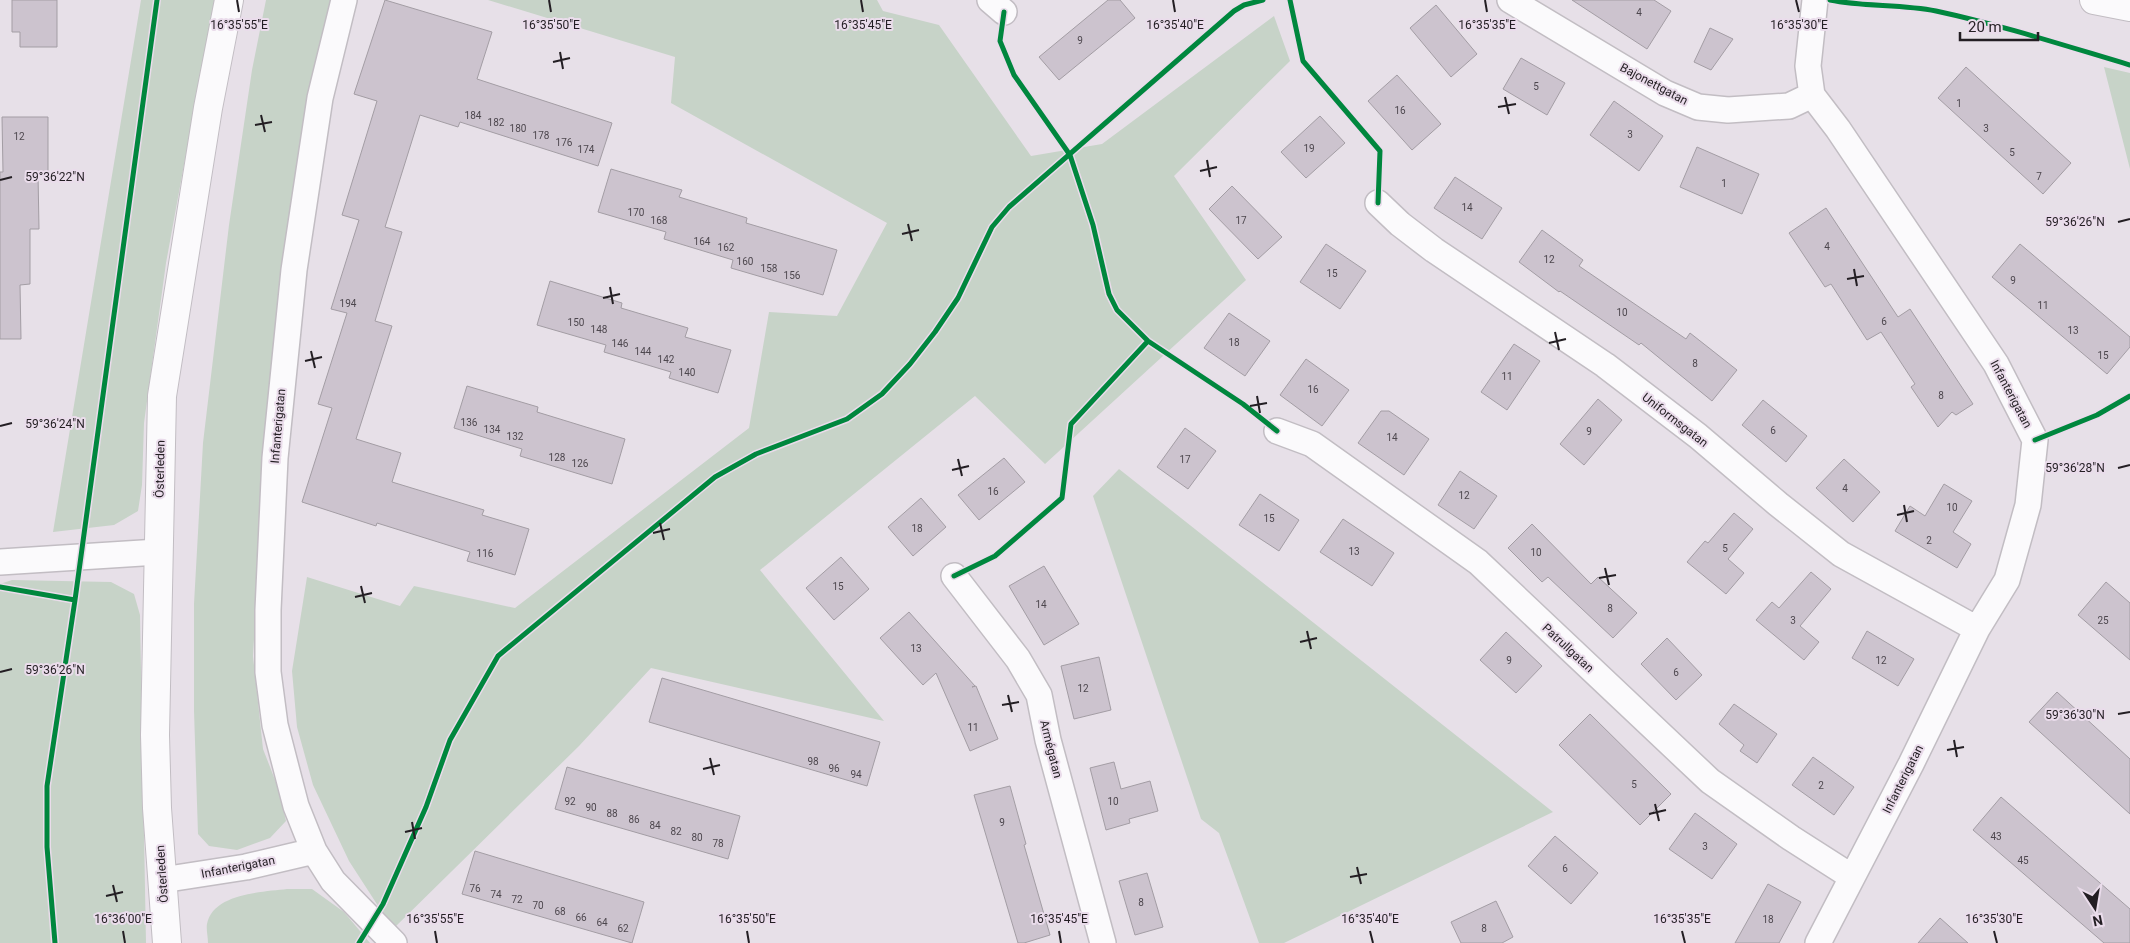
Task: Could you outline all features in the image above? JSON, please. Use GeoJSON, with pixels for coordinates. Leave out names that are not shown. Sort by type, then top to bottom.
{"type":"FeatureCollection","features":[{"type":"Feature","properties":{"kind":"main road","name":"Österleden"},"geometry":{"type":"LineString","coordinates":[[167,943],[155,735],[162,396],[208,108],[229,0]]}},
{"type":"Feature","properties":{"kind":"main road"},"geometry":{"type":"LineString","coordinates":[[2094,0],[2130,7]]}},
{"type":"Feature","properties":{"kind":"street","name":"Infanterigatan"},"geometry":{"type":"LineString","coordinates":[[344,0],[320,98],[294,270],[275,458],[268,610],[268,672],[275,725],[296,806],[314,851],[333,881],[394,943]]}},
{"type":"Feature","properties":{"kind":"street","name":"Bajonettgatan"},"geometry":{"type":"LineString","coordinates":[[1510,0],[1665,93],[1698,108],[1728,110],[1789,106],[1812,95]]}},
{"type":"Feature","properties":{"kind":"street","name":"Infanterigatan"},"geometry":{"type":"LineString","coordinates":[[1815,0],[1808,66],[1812,95],[1838,129],[1996,364],[2035,440],[2028,505],[2007,580],[1977,629],[1911,764],[1818,943]]}},
{"type":"Feature","properties":{"kind":"street","name":"Uniformsgatan"},"geometry":{"type":"LineString","coordinates":[[1378,203],[1400,224],[1434,250],[1605,365],[1698,436],[1778,504],[1841,554],[1977,629]]}},
{"type":"Feature","properties":{"kind":"street","name":"Patrullgatan"},"geometry":{"type":"LineString","coordinates":[[1277,431],[1312,444],[1478,562],[1710,781],[1791,838],[1852,876]]}},
{"type":"Feature","properties":{"kind":"street"},"geometry":{"type":"LineString","coordinates":[[0,562],[158,552]]}},
{"type":"Feature","properties":{"kind":"street","name":"Armégatan"},"geometry":{"type":"LineString","coordinates":[[954,576],[1018,659],[1039,695],[1048,740],[1103,943]]}},
{"type":"Feature","properties":{"kind":"street","name":"Infanterigatan"},"geometry":{"type":"LineString","coordinates":[[162,880],[246,867],[314,851]]}},
{"type":"Feature","properties":{"kind":"shaded area"},"geometry":{"type":"Polygon","coordinates":[[[141,0],[220,0],[190,132],[166,263],[144,423],[142,485],[138,511],[114,525],[53,532],[141,0]]]}},
{"type":"Feature","properties":{"kind":"shaded area"},"geometry":{"type":"Polygon","coordinates":[[[266,0],[335,0],[309,90],[295,179],[268,406],[253,656],[263,749],[279,790],[286,821],[270,838],[237,850],[209,846],[198,834],[194,711],[194,604],[203,443],[229,225],[252,70],[266,0]]]}},
{"type":"Feature","properties":{"kind":"shaded area"},"geometry":{"type":"Polygon","coordinates":[[[488,0],[877,0],[883,11],[939,25],[1031,156],[1102,144],[1274,16],[1290,61],[1174,176],[1246,280],[1045,464],[975,396],[760,570],[884,721],[651,668],[579,746],[393,929],[349,861],[313,785],[297,727],[292,671],[307,577],[400,606],[414,586],[515,608],[749,428],[769,312],[837,316],[887,223],[671,103],[675,57],[488,0]]]}},
{"type":"Feature","properties":{"kind":"shaded area"},"geometry":{"type":"Polygon","coordinates":[[[2104,67],[2130,73],[2130,169],[2104,67]]]}},
{"type":"Feature","properties":{"kind":"shaded area"},"geometry":{"type":"Polygon","coordinates":[[[1119,469],[1553,812],[1284,943],[1259,943],[1219,833],[1201,819],[1093,496],[1119,469]]]}},
{"type":"Feature","properties":{"kind":"shaded area"},"geometry":{"type":"Polygon","coordinates":[[[12,580],[111,582],[134,594],[140,615],[146,943],[0,943],[0,584],[12,580]]]}},
{"type":"Feature","properties":{"kind":"shaded area"},"geometry":{"type":"Polygon","coordinates":[[[287,889],[312,889],[344,912],[370,943],[208,943],[207,924],[211,914],[219,906],[240,896],[287,889]]]}},
{"type":"Feature","properties":{"kind":"building"},"geometry":{"type":"Polygon","coordinates":[[[12,0],[57,0],[57,47],[20,47],[20,32],[12,32],[12,0]]]}},
{"type":"Feature","properties":{"kind":"building"},"geometry":{"type":"Polygon","coordinates":[[[385,0],[492,32],[477,79],[612,123],[598,166],[460,122],[458,127],[420,115],[385,227],[402,232],[375,321],[392,326],[356,439],[401,453],[392,482],[484,510],[482,515],[529,529],[515,575],[467,561],[470,552],[377,523],[376,526],[302,502],[332,408],[318,404],[347,313],[331,309],[359,220],[342,215],[377,101],[354,94],[385,0]]]}},
{"type":"Feature","properties":{"kind":"building"},"geometry":{"type":"Polygon","coordinates":[[[1108,0],[1120,0],[1135,18],[1059,80],[1039,57],[1108,0]]]}},
{"type":"Feature","properties":{"kind":"building"},"geometry":{"type":"Polygon","coordinates":[[[1572,0],[1654,0],[1671,11],[1647,49],[1572,0]]]}},
{"type":"Feature","properties":{"kind":"building"},"geometry":{"type":"Polygon","coordinates":[[[1436,5],[1477,54],[1451,77],[1410,28],[1436,5]]]}},
{"type":"Feature","properties":{"kind":"building"},"geometry":{"type":"Polygon","coordinates":[[[1710,28],[1733,39],[1711,70],[1694,62],[1710,28]]]}},
{"type":"Feature","properties":{"kind":"building"},"geometry":{"type":"Polygon","coordinates":[[[1521,58],[1565,83],[1547,115],[1503,89],[1521,58]]]}},
{"type":"Feature","properties":{"kind":"building"},"geometry":{"type":"Polygon","coordinates":[[[1966,67],[2071,163],[2043,194],[1938,98],[1966,67]]]}},
{"type":"Feature","properties":{"kind":"building"},"geometry":{"type":"Polygon","coordinates":[[[1397,75],[1441,124],[1412,150],[1368,101],[1397,75]]]}},
{"type":"Feature","properties":{"kind":"building"},"geometry":{"type":"Polygon","coordinates":[[[1614,101],[1663,136],[1639,171],[1590,135],[1614,101]]]}},
{"type":"Feature","properties":{"kind":"building"},"geometry":{"type":"Polygon","coordinates":[[[1320,116],[1345,143],[1306,178],[1281,152],[1320,116]]]}},
{"type":"Feature","properties":{"kind":"building"},"geometry":{"type":"Polygon","coordinates":[[[2,117],[48,117],[48,173],[38,174],[39,229],[30,229],[30,284],[20,285],[21,339],[0,339],[0,172],[3,172],[2,117]]]}},
{"type":"Feature","properties":{"kind":"building"},"geometry":{"type":"Polygon","coordinates":[[[1697,147],[1759,174],[1742,214],[1680,187],[1697,147]]]}},
{"type":"Feature","properties":{"kind":"building"},"geometry":{"type":"Polygon","coordinates":[[[611,169],[682,190],[679,197],[747,218],[746,223],[837,250],[823,295],[731,268],[733,260],[664,239],[666,232],[598,212],[611,169]]]}},
{"type":"Feature","properties":{"kind":"building"},"geometry":{"type":"Polygon","coordinates":[[[1455,177],[1502,208],[1482,239],[1434,208],[1455,177]]]}},
{"type":"Feature","properties":{"kind":"building"},"geometry":{"type":"Polygon","coordinates":[[[1232,186],[1282,237],[1258,259],[1209,209],[1232,186]]]}},
{"type":"Feature","properties":{"kind":"building"},"geometry":{"type":"Polygon","coordinates":[[[1826,208],[1898,317],[1910,309],[1973,404],[1956,415],[1952,412],[1938,427],[1911,387],[1915,384],[1881,332],[1867,340],[1831,284],[1825,287],[1789,233],[1826,208]]]}},
{"type":"Feature","properties":{"kind":"building"},"geometry":{"type":"Polygon","coordinates":[[[1542,230],[1583,260],[1579,266],[1686,339],[1690,333],[1737,370],[1712,401],[1641,343],[1639,345],[1559,292],[1519,262],[1542,230]]]}},
{"type":"Feature","properties":{"kind":"building"},"geometry":{"type":"Polygon","coordinates":[[[1326,244],[1366,271],[1340,309],[1300,282],[1326,244]]]}},
{"type":"Feature","properties":{"kind":"building"},"geometry":{"type":"Polygon","coordinates":[[[2020,244],[2130,337],[2130,347],[2107,374],[1992,277],[2020,244]]]}},
{"type":"Feature","properties":{"kind":"building"},"geometry":{"type":"Polygon","coordinates":[[[550,281],[622,303],[621,308],[688,328],[685,337],[731,350],[718,393],[669,378],[671,372],[604,352],[606,345],[537,325],[550,281]]]}},
{"type":"Feature","properties":{"kind":"building"},"geometry":{"type":"Polygon","coordinates":[[[1229,313],[1270,341],[1245,376],[1204,348],[1229,313]]]}},
{"type":"Feature","properties":{"kind":"building"},"geometry":{"type":"Polygon","coordinates":[[[1514,344],[1540,361],[1507,410],[1481,392],[1514,344]]]}},
{"type":"Feature","properties":{"kind":"building"},"geometry":{"type":"Polygon","coordinates":[[[1306,359],[1349,390],[1322,426],[1280,395],[1306,359]]]}},
{"type":"Feature","properties":{"kind":"building"},"geometry":{"type":"Polygon","coordinates":[[[467,386],[538,407],[537,412],[625,439],[612,484],[520,456],[522,449],[454,428],[467,386]]]}},
{"type":"Feature","properties":{"kind":"building"},"geometry":{"type":"Polygon","coordinates":[[[1598,399],[1622,420],[1584,465],[1560,444],[1598,399]]]}},
{"type":"Feature","properties":{"kind":"building"},"geometry":{"type":"Polygon","coordinates":[[[1763,400],[1807,436],[1786,462],[1742,425],[1763,400]]]}},
{"type":"Feature","properties":{"kind":"building"},"geometry":{"type":"Polygon","coordinates":[[[1381,411],[1389,411],[1429,439],[1404,475],[1358,443],[1381,411]]]}},
{"type":"Feature","properties":{"kind":"building"},"geometry":{"type":"Polygon","coordinates":[[[1185,428],[1216,451],[1188,489],[1157,467],[1185,428]]]}},
{"type":"Feature","properties":{"kind":"building"},"geometry":{"type":"Polygon","coordinates":[[[1004,458],[1025,482],[979,520],[958,495],[1004,458]]]}},
{"type":"Feature","properties":{"kind":"building"},"geometry":{"type":"Polygon","coordinates":[[[1844,459],[1880,492],[1853,522],[1816,488],[1844,459]]]}},
{"type":"Feature","properties":{"kind":"building"},"geometry":{"type":"Polygon","coordinates":[[[1460,471],[1497,496],[1474,529],[1438,505],[1460,471]]]}},
{"type":"Feature","properties":{"kind":"building"},"geometry":{"type":"Polygon","coordinates":[[[1944,484],[1972,501],[1953,532],[1971,544],[1957,568],[1895,531],[1910,506],[1925,516],[1944,484]]]}},
{"type":"Feature","properties":{"kind":"building"},"geometry":{"type":"Polygon","coordinates":[[[1260,494],[1299,520],[1279,551],[1239,525],[1260,494]]]}},
{"type":"Feature","properties":{"kind":"building"},"geometry":{"type":"Polygon","coordinates":[[[921,498],[946,527],[913,556],[888,527],[921,498]]]}},
{"type":"Feature","properties":{"kind":"building"},"geometry":{"type":"Polygon","coordinates":[[[1734,513],[1753,529],[1728,559],[1744,573],[1726,594],[1687,562],[1705,541],[1708,543],[1734,513]]]}},
{"type":"Feature","properties":{"kind":"building"},"geometry":{"type":"Polygon","coordinates":[[[1343,519],[1394,553],[1372,586],[1320,552],[1343,519]]]}},
{"type":"Feature","properties":{"kind":"building"},"geometry":{"type":"Polygon","coordinates":[[[1532,524],[1591,584],[1598,577],[1637,613],[1613,638],[1548,577],[1542,582],[1508,548],[1532,524]]]}},
{"type":"Feature","properties":{"kind":"building"},"geometry":{"type":"Polygon","coordinates":[[[841,557],[869,589],[834,620],[806,588],[841,557]]]}},
{"type":"Feature","properties":{"kind":"building"},"geometry":{"type":"Polygon","coordinates":[[[1044,566],[1079,624],[1044,645],[1009,586],[1044,566]]]}},
{"type":"Feature","properties":{"kind":"building"},"geometry":{"type":"Polygon","coordinates":[[[1811,572],[1831,589],[1800,626],[1819,642],[1804,660],[1756,620],[1772,602],[1779,608],[1811,572]]]}},
{"type":"Feature","properties":{"kind":"building"},"geometry":{"type":"Polygon","coordinates":[[[2106,582],[2130,603],[2130,660],[2078,615],[2106,582]]]}},
{"type":"Feature","properties":{"kind":"building"},"geometry":{"type":"Polygon","coordinates":[[[909,612],[975,686],[972,687],[976,686],[998,739],[970,751],[936,673],[923,685],[880,638],[909,612]]]}},
{"type":"Feature","properties":{"kind":"building"},"geometry":{"type":"Polygon","coordinates":[[[1867,631],[1914,659],[1898,686],[1852,658],[1867,631]]]}},
{"type":"Feature","properties":{"kind":"building"},"geometry":{"type":"Polygon","coordinates":[[[1506,632],[1542,666],[1516,693],[1480,660],[1506,632]]]}},
{"type":"Feature","properties":{"kind":"building"},"geometry":{"type":"Polygon","coordinates":[[[1667,638],[1702,675],[1676,700],[1641,664],[1667,638]]]}},
{"type":"Feature","properties":{"kind":"building"},"geometry":{"type":"Polygon","coordinates":[[[1099,657],[1111,710],[1074,719],[1061,666],[1099,657]]]}},
{"type":"Feature","properties":{"kind":"building"},"geometry":{"type":"Polygon","coordinates":[[[662,678],[880,742],[867,786],[649,722],[662,678]]]}},
{"type":"Feature","properties":{"kind":"building"},"geometry":{"type":"Polygon","coordinates":[[[2057,692],[2130,759],[2130,814],[2029,722],[2057,692]]]}},
{"type":"Feature","properties":{"kind":"building"},"geometry":{"type":"Polygon","coordinates":[[[1734,704],[1777,734],[1757,763],[1740,751],[1744,745],[1719,724],[1734,704]]]}},
{"type":"Feature","properties":{"kind":"building"},"geometry":{"type":"Polygon","coordinates":[[[1590,714],[1671,794],[1640,825],[1559,745],[1590,714]]]}},
{"type":"Feature","properties":{"kind":"building"},"geometry":{"type":"Polygon","coordinates":[[[1813,757],[1854,787],[1834,815],[1792,785],[1813,757]]]}},
{"type":"Feature","properties":{"kind":"building"},"geometry":{"type":"Polygon","coordinates":[[[1114,762],[1121,789],[1150,781],[1158,811],[1129,819],[1130,823],[1106,830],[1090,768],[1114,762]]]}},
{"type":"Feature","properties":{"kind":"building"},"geometry":{"type":"Polygon","coordinates":[[[567,767],[740,816],[728,859],[555,809],[567,767]]]}},
{"type":"Feature","properties":{"kind":"building"},"geometry":{"type":"Polygon","coordinates":[[[1010,786],[1026,844],[1024,845],[1050,935],[1024,943],[1018,943],[974,795],[1010,786]]]}},
{"type":"Feature","properties":{"kind":"building"},"geometry":{"type":"Polygon","coordinates":[[[2001,797],[2130,909],[2130,943],[2104,943],[1973,830],[2001,797]]]}},
{"type":"Feature","properties":{"kind":"building"},"geometry":{"type":"Polygon","coordinates":[[[1695,813],[1737,844],[1712,879],[1669,849],[1695,813]]]}},
{"type":"Feature","properties":{"kind":"building"},"geometry":{"type":"Polygon","coordinates":[[[1555,836],[1598,873],[1571,904],[1528,866],[1555,836]]]}},
{"type":"Feature","properties":{"kind":"building"},"geometry":{"type":"Polygon","coordinates":[[[475,851],[644,902],[632,943],[462,894],[475,851]]]}},
{"type":"Feature","properties":{"kind":"building"},"geometry":{"type":"Polygon","coordinates":[[[1147,873],[1163,927],[1135,935],[1119,881],[1147,873]]]}},
{"type":"Feature","properties":{"kind":"building"},"geometry":{"type":"Polygon","coordinates":[[[1768,884],[1801,902],[1779,943],[1735,943],[1768,884]]]}},
{"type":"Feature","properties":{"kind":"building"},"geometry":{"type":"Polygon","coordinates":[[[1496,901],[1513,937],[1502,943],[1461,943],[1451,922],[1496,901]]]}},
{"type":"Feature","properties":{"kind":"building"},"geometry":{"type":"Polygon","coordinates":[[[1940,918],[1968,943],[1918,943],[1940,918]]]}},
{"type":"Feature","properties":{"kind":"cycle path"},"geometry":{"type":"LineString","coordinates":[[55,943],[47,847],[47,786],[75,600],[157,0]]}},
{"type":"Feature","properties":{"kind":"cycle path"},"geometry":{"type":"LineString","coordinates":[[359,943],[383,904],[426,807],[450,740],[498,656],[715,477],[756,454],[847,419],[882,394],[910,364],[935,332],[958,298],[992,227],[1009,207],[1234,11],[1244,5],[1263,0]]}},
{"type":"Feature","properties":{"kind":"cycle path"},"geometry":{"type":"LineString","coordinates":[[1290,0],[1303,61],[1380,151],[1378,203]]}},
{"type":"Feature","properties":{"kind":"cycle path"},"geometry":{"type":"LineString","coordinates":[[1830,0],[1936,11],[2009,29],[2130,65]]}},
{"type":"Feature","properties":{"kind":"cycle path"},"geometry":{"type":"LineString","coordinates":[[1004,12],[1000,41],[1014,75],[1070,155],[1093,225],[1109,294],[1117,310],[1148,341],[1243,404],[1277,431]]}},
{"type":"Feature","properties":{"kind":"cycle path"},"geometry":{"type":"LineString","coordinates":[[954,576],[995,556],[1062,498],[1071,424],[1148,341]]}},
{"type":"Feature","properties":{"kind":"cycle path"},"geometry":{"type":"LineString","coordinates":[[2035,440],[2097,415],[2130,396]]}},
{"type":"Feature","properties":{"kind":"cycle path"},"geometry":{"type":"LineString","coordinates":[[0,587],[75,600]]}}]}
